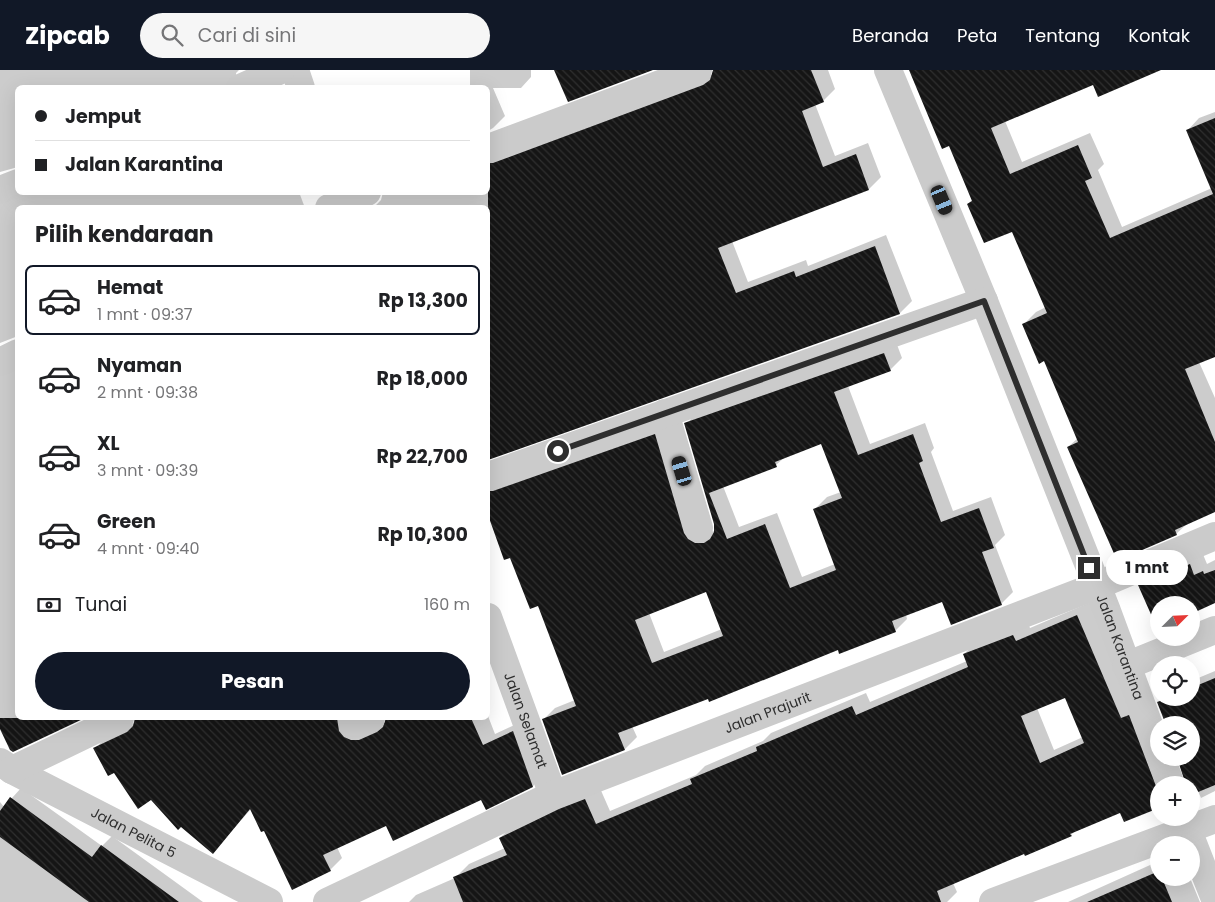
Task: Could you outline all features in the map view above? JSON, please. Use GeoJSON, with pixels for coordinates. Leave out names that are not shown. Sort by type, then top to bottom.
{"type":"FeatureCollection","features":[{"type":"Feature","properties":{"kind":"street"},"geometry":{"type":"LineString","coordinates":[[247,85],[281,70]]}},
{"type":"Feature","properties":{"kind":"street"},"geometry":{"type":"LineString","coordinates":[[295,70],[300,85]]}},
{"type":"Feature","properties":{"kind":"street"},"geometry":{"type":"LineString","coordinates":[[490,147],[698,70]]}},
{"type":"Feature","properties":{"kind":"street","name":"Jalan Karantina"},"geometry":{"type":"LineString","coordinates":[[888,70],[984,301],[1150,729]]}},
{"type":"Feature","properties":{"kind":"street"},"geometry":{"type":"LineString","coordinates":[[0,190],[15,184]]}},
{"type":"Feature","properties":{"kind":"street"},"geometry":{"type":"LineString","coordinates":[[338,202],[358,195]]}},
{"type":"Feature","properties":{"kind":"street"},"geometry":{"type":"LineString","coordinates":[[490,475],[984,301]]}},
{"type":"Feature","properties":{"kind":"street"},"geometry":{"type":"LineString","coordinates":[[0,362],[15,354]]}},
{"type":"Feature","properties":{"kind":"street"},"geometry":{"type":"LineString","coordinates":[[665,414],[699,528]]}},
{"type":"Feature","properties":{"kind":"street","name":"Jalan Prajurit"},"geometry":{"type":"LineString","coordinates":[[327,902],[553,795],[1096,586],[1215,536]]}},
{"type":"Feature","properties":{"kind":"street","name":"Jalan Selamat"},"geometry":{"type":"LineString","coordinates":[[490,630],[495,664],[553,795]]}},
{"type":"Feature","properties":{"kind":"street"},"geometry":{"type":"LineString","coordinates":[[1126,666],[1215,630]]}},
{"type":"Feature","properties":{"kind":"street"},"geometry":{"type":"LineString","coordinates":[[6,766],[115,720]]}},
{"type":"Feature","properties":{"kind":"street","name":"Jalan Pelita 5"},"geometry":{"type":"LineString","coordinates":[[6,766],[269,902]]}},
{"type":"Feature","properties":{"kind":"street"},"geometry":{"type":"LineString","coordinates":[[1200,821],[1215,819]]}},
{"type":"Feature","properties":{"kind":"street"},"geometry":{"type":"LineString","coordinates":[[993,902],[1179,826]]}},
{"type":"Feature","properties":{"kind":"street"},"geometry":{"type":"LineString","coordinates":[[1187,826],[1215,899]]}},
{"type":"Feature","properties":{"kind":"building"},"geometry":{"type":"Polygon","coordinates":[[[554,70],[653,70],[568,102],[554,70]]]}},
{"type":"Feature","properties":{"kind":"building"},"geometry":{"type":"Polygon","coordinates":[[[713,70],[811,70],[824,102],[802,111],[823,167],[856,154],[869,190],[718,248],[736,293],[794,271],[796,277],[875,246],[900,314],[490,459],[490,205],[488,205],[488,195],[490,195],[490,163],[703,85],[710,80],[713,70]]]}},
{"type":"Feature","properties":{"kind":"building"},"geometry":{"type":"Polygon","coordinates":[[[909,70],[1161,70],[1098,97],[1093,85],[991,128],[1010,174],[1078,145],[1092,178],[1085,181],[1110,238],[1213,194],[1186,130],[1215,118],[1215,357],[1185,369],[1215,442],[1215,512],[1175,530],[1177,535],[1126,557],[1125,554],[1116,558],[1067,447],[1078,442],[1044,361],[1039,364],[1022,324],[1047,313],[1012,232],[984,243],[967,204],[972,201],[949,146],[942,149],[909,70]]]}},
{"type":"Feature","properties":{"kind":"building"},"geometry":{"type":"Polygon","coordinates":[[[884,353],[891,371],[834,392],[858,455],[913,434],[923,461],[919,463],[941,522],[979,508],[994,548],[982,552],[1002,605],[951,625],[942,602],[892,621],[896,632],[839,654],[838,650],[709,702],[708,699],[618,733],[625,750],[562,775],[542,719],[576,706],[538,606],[530,609],[510,558],[504,560],[490,521],[490,491],[655,434],[684,533],[688,539],[695,543],[704,543],[710,539],[714,532],[714,524],[684,423],[884,353]],[[821,444],[775,462],[777,467],[709,493],[727,539],[765,524],[790,588],[836,570],[813,509],[842,498],[821,444]],[[706,592],[635,620],[652,663],[723,636],[706,592]]]}},
{"type":"Feature","properties":{"kind":"building"},"geometry":{"type":"Polygon","coordinates":[[[1190,564],[1194,575],[1203,571],[1204,574],[1215,570],[1215,603],[1200,610],[1200,596],[1150,596],[1150,612],[1138,585],[1190,564]]]}},
{"type":"Feature","properties":{"kind":"building"},"geometry":{"type":"Polygon","coordinates":[[[1077,615],[1121,718],[1129,715],[1152,776],[1150,776],[1150,812],[1124,822],[1120,813],[1070,834],[1072,836],[937,891],[941,902],[463,902],[453,877],[507,855],[499,838],[559,809],[585,799],[596,824],[692,784],[690,779],[757,751],[756,747],[852,706],[856,715],[968,667],[963,654],[1013,635],[1016,641],[1077,615]],[[1065,698],[1021,716],[1040,763],[1084,743],[1065,698]]]}},
{"type":"Feature","properties":{"kind":"building"},"geometry":{"type":"Polygon","coordinates":[[[1215,678],[1215,785],[1200,791],[1200,776],[1183,776],[1180,766],[1200,766],[1200,716],[1162,716],[1159,706],[1200,706],[1200,684],[1215,678]]]}},
{"type":"Feature","properties":{"kind":"building"},"geometry":{"type":"Polygon","coordinates":[[[0,718],[15,718],[15,720],[81,720],[13,752],[10,750],[0,729],[0,718]]]}},
{"type":"Feature","properties":{"kind":"building"},"geometry":{"type":"Polygon","coordinates":[[[134,720],[337,720],[339,731],[344,737],[351,740],[359,740],[377,732],[383,727],[385,720],[472,720],[483,745],[513,731],[533,787],[486,810],[481,800],[393,841],[386,826],[323,855],[331,871],[292,890],[264,831],[261,832],[250,809],[213,854],[181,827],[178,830],[151,800],[138,809],[114,773],[108,776],[93,748],[127,732],[133,726],[134,720]]]}},
{"type":"Feature","properties":{"kind":"building"},"geometry":{"type":"Polygon","coordinates":[[[10,797],[92,857],[101,845],[179,902],[89,902],[0,837],[0,811],[10,797]]]}},
{"type":"Feature","properties":{"kind":"building"},"geometry":{"type":"Polygon","coordinates":[[[1150,875],[1150,886],[1165,886],[1172,902],[1087,902],[1150,875]]]}},
{"type":"Feature","properties":{"kind":"route"},"geometry":{"type":"LineString","coordinates":[[558,451],[984,301],[1089,568]]}}]}
